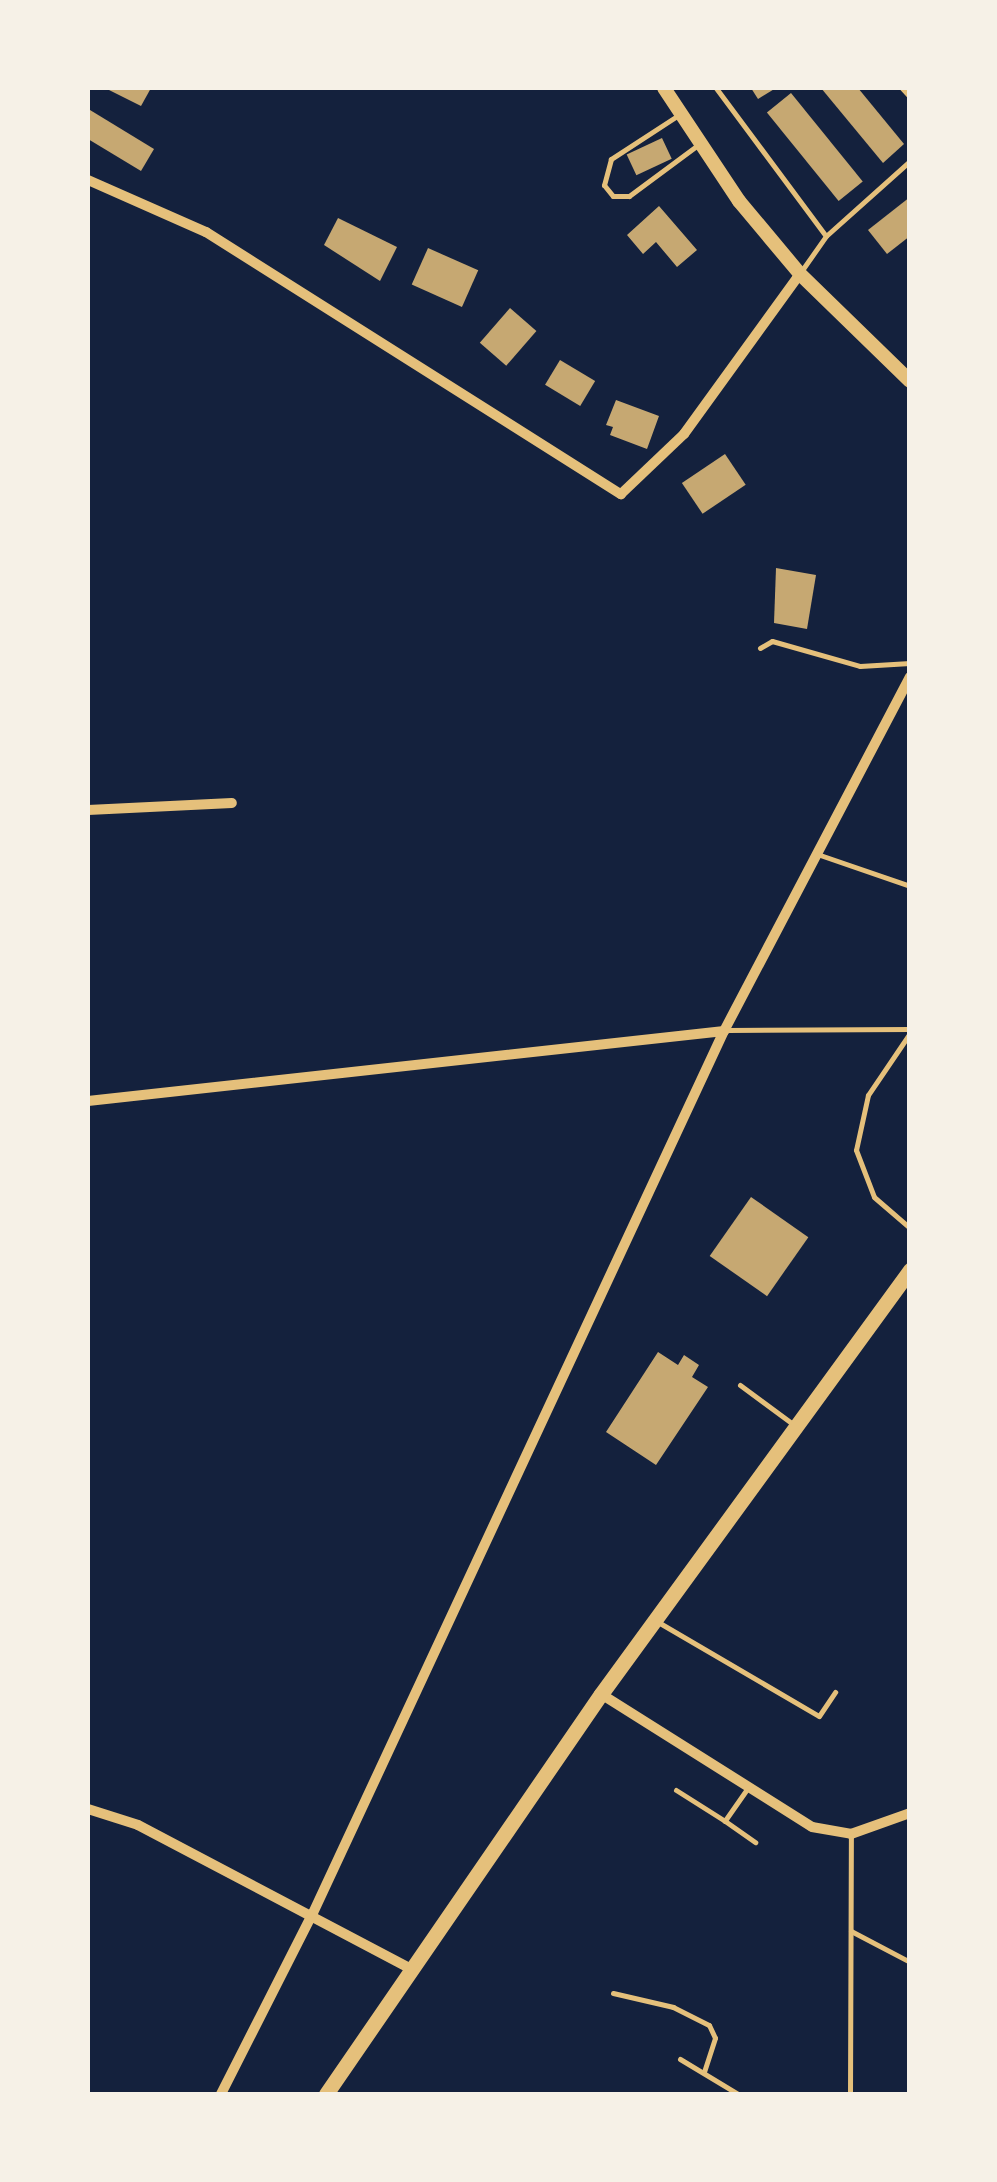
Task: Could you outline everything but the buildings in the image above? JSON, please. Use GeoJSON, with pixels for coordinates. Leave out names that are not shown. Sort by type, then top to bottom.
{"type":"FeatureCollection","features":[{"type":"Feature","properties":{"kind":"main road"},"geometry":{"type":"LineString","coordinates":[[664,88],[699,144],[800,274],[910,381]]}},
{"type":"Feature","properties":{"kind":"main road"},"geometry":{"type":"LineString","coordinates":[[326,2094],[601,1694],[910,1270]]}},
{"type":"Feature","properties":{"kind":"street"},"geometry":{"type":"LineString","coordinates":[[88,180],[206,232],[621,494],[684,434],[800,274]]}},
{"type":"Feature","properties":{"kind":"street"},"geometry":{"type":"LineString","coordinates":[[221,2094],[313,1913],[724,1030],[910,677]]}},
{"type":"Feature","properties":{"kind":"street"},"geometry":{"type":"LineString","coordinates":[[88,810],[232,803]]}},
{"type":"Feature","properties":{"kind":"street"},"geometry":{"type":"LineString","coordinates":[[88,1101],[724,1030]]}},
{"type":"Feature","properties":{"kind":"street"},"geometry":{"type":"LineString","coordinates":[[601,1694],[812,1828],[851,1834],[910,1813]]}},
{"type":"Feature","properties":{"kind":"street"},"geometry":{"type":"LineString","coordinates":[[88,1808],[138,1825],[313,1913],[414,1970]]}},
{"type":"Feature","properties":{"kind":"lane"},"geometry":{"type":"LineString","coordinates":[[716,88],[826,236]]}},
{"type":"Feature","properties":{"kind":"lane"},"geometry":{"type":"LineString","coordinates":[[902,88],[910,96]]}},
{"type":"Feature","properties":{"kind":"lane"},"geometry":{"type":"LineString","coordinates":[[680,114],[610,159],[604,186],[614,196],[629,196],[699,144]]}},
{"type":"Feature","properties":{"kind":"lane"},"geometry":{"type":"LineString","coordinates":[[800,274],[826,236],[910,162]]}},
{"type":"Feature","properties":{"kind":"lane"},"geometry":{"type":"LineString","coordinates":[[760,648],[772,640],[860,666],[910,663]]}},
{"type":"Feature","properties":{"kind":"lane"},"geometry":{"type":"LineString","coordinates":[[897,702],[910,707]]}},
{"type":"Feature","properties":{"kind":"lane"},"geometry":{"type":"LineString","coordinates":[[817,854],[910,886]]}},
{"type":"Feature","properties":{"kind":"lane"},"geometry":{"type":"LineString","coordinates":[[724,1030],[910,1031]]}},
{"type":"Feature","properties":{"kind":"lane"},"geometry":{"type":"LineString","coordinates":[[910,1031],[868,1095],[856,1150],[874,1197],[910,1228]]}},
{"type":"Feature","properties":{"kind":"lane"},"geometry":{"type":"LineString","coordinates":[[740,1386],[796,1427]]}},
{"type":"Feature","properties":{"kind":"lane"},"geometry":{"type":"LineString","coordinates":[[655,1620],[819,1716],[835,1692]]}},
{"type":"Feature","properties":{"kind":"lane"},"geometry":{"type":"LineString","coordinates":[[726,1822],[749,1787]]}},
{"type":"Feature","properties":{"kind":"lane"},"geometry":{"type":"LineString","coordinates":[[676,1790],[755,1842]]}},
{"type":"Feature","properties":{"kind":"lane"},"geometry":{"type":"LineString","coordinates":[[850,2094],[851,1834]]}},
{"type":"Feature","properties":{"kind":"lane"},"geometry":{"type":"LineString","coordinates":[[851,1930],[910,1962]]}},
{"type":"Feature","properties":{"kind":"lane"},"geometry":{"type":"LineString","coordinates":[[614,1993],[673,2006],[709,2025],[715,2038],[704,2072]]}},
{"type":"Feature","properties":{"kind":"lane"},"geometry":{"type":"LineString","coordinates":[[680,2059],[738,2094]]}}]}
